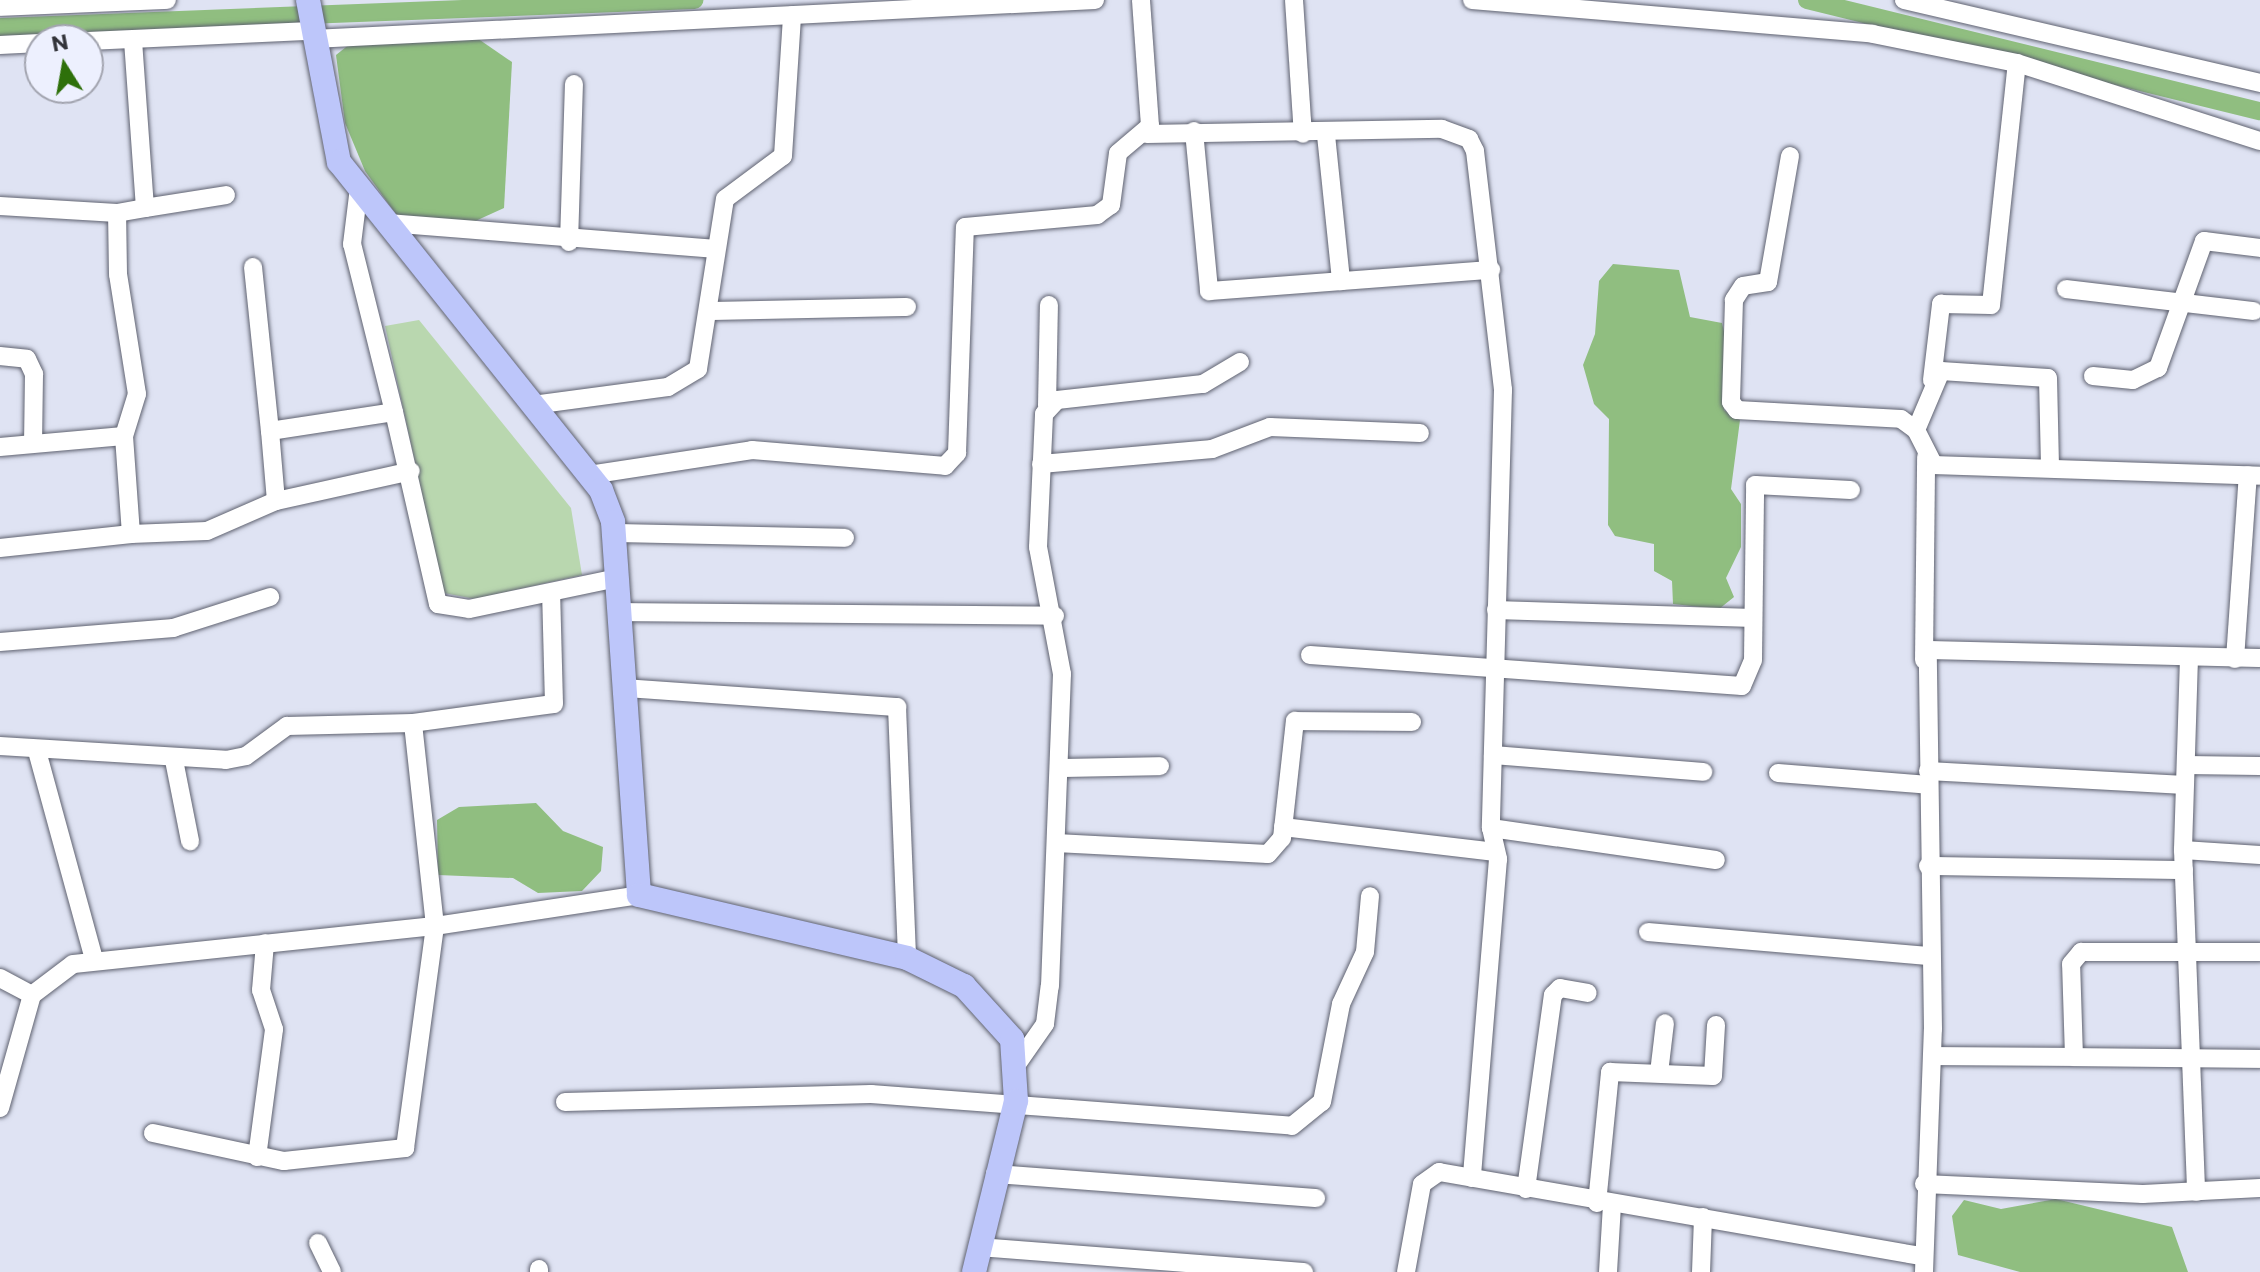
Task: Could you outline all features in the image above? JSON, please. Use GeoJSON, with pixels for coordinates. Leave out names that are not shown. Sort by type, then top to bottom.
{"type":"FeatureCollection","features":[{"type":"Feature","properties":{"kind":"main road"},"geometry":{"type":"LineString","coordinates":[[308,0],[311,32],[339,162],[589,475],[614,533],[639,895],[907,958],[964,986],[998,1016],[1017,1064],[1016,1101],[995,1174],[974,1272]]}},
{"type":"Feature","properties":{"kind":"street"},"geometry":{"type":"LineString","coordinates":[[5,5],[167,0]]}},
{"type":"Feature","properties":{"kind":"street"},"geometry":{"type":"LineString","coordinates":[[104,40],[792,15],[1095,0]]}},
{"type":"Feature","properties":{"kind":"street"},"geometry":{"type":"LineString","coordinates":[[1141,0],[1147,134]]}},
{"type":"Feature","properties":{"kind":"street"},"geometry":{"type":"LineString","coordinates":[[1294,0],[1303,134]]}},
{"type":"Feature","properties":{"kind":"street"},"geometry":{"type":"LineString","coordinates":[[1472,0],[1834,28],[2017,63],[2260,141]]}},
{"type":"Feature","properties":{"kind":"street"},"geometry":{"type":"LineString","coordinates":[[1904,0],[2260,83]]}},
{"type":"Feature","properties":{"kind":"street"},"geometry":{"type":"LineString","coordinates":[[533,405],[686,380],[704,353],[714,249],[725,199],[783,156],[792,15]]}},
{"type":"Feature","properties":{"kind":"street"},"geometry":{"type":"LineString","coordinates":[[133,39],[145,208]]}},
{"type":"Feature","properties":{"kind":"street"},"geometry":{"type":"LineString","coordinates":[[0,45],[24,44]]}},
{"type":"Feature","properties":{"kind":"street"},"geometry":{"type":"LineString","coordinates":[[1916,430],[1932,380],[1941,304],[1991,305],[2017,63]]}},
{"type":"Feature","properties":{"kind":"street"},"geometry":{"type":"LineString","coordinates":[[569,242],[574,84]]}},
{"type":"Feature","properties":{"kind":"street"},"geometry":{"type":"LineString","coordinates":[[589,475],[752,450],[945,466],[957,453],[965,227],[1104,212],[1118,153],[1147,134],[1266,127],[1326,135],[1423,128],[1469,139],[1491,270],[1503,390],[1491,828],[1496,852],[1489,1035],[1472,1178]]}},
{"type":"Feature","properties":{"kind":"street"},"geometry":{"type":"LineString","coordinates":[[1194,131],[1209,291],[1491,270]]}},
{"type":"Feature","properties":{"kind":"street"},"geometry":{"type":"LineString","coordinates":[[1326,135],[1341,281]]}},
{"type":"Feature","properties":{"kind":"street"},"geometry":{"type":"LineString","coordinates":[[1410,1270],[1428,1175],[1472,1178],[1605,1204],[1703,1217],[1921,1264],[1933,1056],[1928,956],[1928,778],[1924,660],[1926,457],[1916,430],[1901,419],[1747,413],[1731,402],[1734,300],[1743,286],[1768,282],[1790,156]]}},
{"type":"Feature","properties":{"kind":"street"},"geometry":{"type":"LineString","coordinates":[[359,188],[352,244],[411,471],[438,604],[469,609],[617,578]]}},
{"type":"Feature","properties":{"kind":"street"},"geometry":{"type":"LineString","coordinates":[[0,206],[117,213],[226,195]]}},
{"type":"Feature","properties":{"kind":"street"},"geometry":{"type":"LineString","coordinates":[[117,213],[119,283],[137,394],[124,436],[131,534]]}},
{"type":"Feature","properties":{"kind":"street"},"geometry":{"type":"LineString","coordinates":[[387,223],[569,242],[714,249]]}},
{"type":"Feature","properties":{"kind":"street"},"geometry":{"type":"LineString","coordinates":[[2093,376],[2133,380],[2158,368],[2204,241],[2260,248]]}},
{"type":"Feature","properties":{"kind":"street"},"geometry":{"type":"LineString","coordinates":[[253,267],[276,501]]}},
{"type":"Feature","properties":{"kind":"street"},"geometry":{"type":"LineString","coordinates":[[2066,289],[2183,297],[2254,311]]}},
{"type":"Feature","properties":{"kind":"street"},"geometry":{"type":"LineString","coordinates":[[1017,1064],[1037,1040],[1049,1006],[1056,843],[1062,674],[1055,616],[1039,559],[1049,305]]}},
{"type":"Feature","properties":{"kind":"street"},"geometry":{"type":"LineString","coordinates":[[709,311],[907,307]]}},
{"type":"Feature","properties":{"kind":"street"},"geometry":{"type":"LineString","coordinates":[[0,356],[27,359],[34,374],[33,443]]}},
{"type":"Feature","properties":{"kind":"street"},"geometry":{"type":"LineString","coordinates":[[1047,406],[1180,389],[1221,377],[1240,362]]}},
{"type":"Feature","properties":{"kind":"street"},"geometry":{"type":"LineString","coordinates":[[1932,380],[1958,369],[2048,378],[2050,465]]}},
{"type":"Feature","properties":{"kind":"street"},"geometry":{"type":"LineString","coordinates":[[270,431],[394,412]]}},
{"type":"Feature","properties":{"kind":"street"},"geometry":{"type":"LineString","coordinates":[[1041,464],[1212,449],[1270,427],[1420,433]]}},
{"type":"Feature","properties":{"kind":"street"},"geometry":{"type":"LineString","coordinates":[[0,447],[124,436]]}},
{"type":"Feature","properties":{"kind":"street"},"geometry":{"type":"LineString","coordinates":[[1926,457],[1934,465],[2050,465],[2254,475],[2235,659]]}},
{"type":"Feature","properties":{"kind":"street"},"geometry":{"type":"LineString","coordinates":[[0,548],[131,534],[207,531],[276,501],[411,471]]}},
{"type":"Feature","properties":{"kind":"street"},"geometry":{"type":"LineString","coordinates":[[1310,655],[1742,686],[1752,675],[1755,485],[1851,490]]}},
{"type":"Feature","properties":{"kind":"street"},"geometry":{"type":"LineString","coordinates":[[614,533],[845,538]]}},
{"type":"Feature","properties":{"kind":"street"},"geometry":{"type":"LineString","coordinates":[[0,746],[174,760],[246,756],[287,726],[413,723],[554,704],[551,593]]}},
{"type":"Feature","properties":{"kind":"street"},"geometry":{"type":"LineString","coordinates":[[0,642],[173,628],[270,597]]}},
{"type":"Feature","properties":{"kind":"street"},"geometry":{"type":"LineString","coordinates":[[1496,610],[1753,618]]}},
{"type":"Feature","properties":{"kind":"street"},"geometry":{"type":"LineString","coordinates":[[620,612],[1055,616]]}},
{"type":"Feature","properties":{"kind":"street"},"geometry":{"type":"LineString","coordinates":[[1924,660],[1935,647],[2189,658],[2260,658]]}},
{"type":"Feature","properties":{"kind":"street"},"geometry":{"type":"LineString","coordinates":[[2189,658],[2183,850],[2196,1192]]}},
{"type":"Feature","properties":{"kind":"street"},"geometry":{"type":"LineString","coordinates":[[625,688],[897,707],[907,958]]}},
{"type":"Feature","properties":{"kind":"street"},"geometry":{"type":"LineString","coordinates":[[1056,843],[1253,856],[1276,850],[1283,827],[1295,721],[1412,722]]}},
{"type":"Feature","properties":{"kind":"street"},"geometry":{"type":"LineString","coordinates":[[153,1133],[229,1144],[257,1157],[314,1160],[405,1148],[435,926],[413,723]]}},
{"type":"Feature","properties":{"kind":"street"},"geometry":{"type":"LineString","coordinates":[[37,751],[94,960]]}},
{"type":"Feature","properties":{"kind":"street"},"geometry":{"type":"LineString","coordinates":[[1493,755],[1703,772]]}},
{"type":"Feature","properties":{"kind":"street"},"geometry":{"type":"LineString","coordinates":[[174,760],[190,841]]}},
{"type":"Feature","properties":{"kind":"street"},"geometry":{"type":"LineString","coordinates":[[2186,765],[2260,766]]}},
{"type":"Feature","properties":{"kind":"street"},"geometry":{"type":"LineString","coordinates":[[1059,768],[1160,766]]}},
{"type":"Feature","properties":{"kind":"street"},"geometry":{"type":"LineString","coordinates":[[1778,773],[2185,785]]}},
{"type":"Feature","properties":{"kind":"street"},"geometry":{"type":"LineString","coordinates":[[1283,827],[1496,852]]}},
{"type":"Feature","properties":{"kind":"street"},"geometry":{"type":"LineString","coordinates":[[1491,828],[1716,860]]}},
{"type":"Feature","properties":{"kind":"street"},"geometry":{"type":"LineString","coordinates":[[2183,850],[2260,855]]}},
{"type":"Feature","properties":{"kind":"street"},"geometry":{"type":"LineString","coordinates":[[1928,866],[2184,870]]}},
{"type":"Feature","properties":{"kind":"street"},"geometry":{"type":"LineString","coordinates":[[0,1108],[32,995],[58,971],[94,960],[435,926],[639,895]]}},
{"type":"Feature","properties":{"kind":"street"},"geometry":{"type":"LineString","coordinates":[[565,1102],[853,1094],[1016,1101],[1301,1124],[1317,1112],[1327,1086],[1341,1004],[1365,952],[1370,896]]}},
{"type":"Feature","properties":{"kind":"street"},"geometry":{"type":"LineString","coordinates":[[1648,932],[1928,956]]}},
{"type":"Feature","properties":{"kind":"street"},"geometry":{"type":"LineString","coordinates":[[257,1157],[274,1029],[261,990],[265,943]]}},
{"type":"Feature","properties":{"kind":"street"},"geometry":{"type":"LineString","coordinates":[[2074,1057],[2076,955],[2260,952]]}},
{"type":"Feature","properties":{"kind":"street"},"geometry":{"type":"LineString","coordinates":[[0,978],[32,995]]}},
{"type":"Feature","properties":{"kind":"street"},"geometry":{"type":"LineString","coordinates":[[1526,1189],[1553,995],[1560,988],[1588,993]]}},
{"type":"Feature","properties":{"kind":"street"},"geometry":{"type":"LineString","coordinates":[[1659,1073],[1665,1023]]}},
{"type":"Feature","properties":{"kind":"street"},"geometry":{"type":"LineString","coordinates":[[1608,1272],[1605,1204],[1610,1072],[1713,1076],[1716,1025]]}},
{"type":"Feature","properties":{"kind":"street"},"geometry":{"type":"LineString","coordinates":[[1933,1056],[2260,1059]]}},
{"type":"Feature","properties":{"kind":"street"},"geometry":{"type":"LineString","coordinates":[[995,1174],[1316,1198]]}},
{"type":"Feature","properties":{"kind":"street"},"geometry":{"type":"LineString","coordinates":[[1924,1184],[2196,1192],[2260,1188]]}},
{"type":"Feature","properties":{"kind":"street"},"geometry":{"type":"LineString","coordinates":[[1701,1272],[1703,1217]]}},
{"type":"Feature","properties":{"kind":"street"},"geometry":{"type":"LineString","coordinates":[[318,1243],[332,1272]]}},
{"type":"Feature","properties":{"kind":"street"},"geometry":{"type":"LineString","coordinates":[[978,1247],[1146,1265],[1296,1272]]}},
{"type":"Feature","properties":{"kind":"shaded area"},"geometry":{"type":"Polygon","coordinates":[[[477,38],[512,62],[504,208],[471,223],[398,217],[365,171],[345,123],[336,55],[351,43],[477,38]]]}},
{"type":"Feature","properties":{"kind":"shaded area"},"geometry":{"type":"Polygon","coordinates":[[[1613,264],[1679,270],[1690,317],[1722,323],[1732,366],[1724,410],[1740,420],[1731,489],[1741,504],[1741,547],[1726,578],[1734,597],[1719,609],[1673,604],[1672,581],[1654,571],[1654,544],[1615,536],[1608,525],[1609,419],[1594,404],[1583,365],[1595,334],[1599,281],[1613,264]]]}},
{"type":"Feature","properties":{"kind":"shaded area"},"geometry":{"type":"Polygon","coordinates":[[[419,320],[571,508],[582,575],[475,599],[444,593],[385,326],[419,320]]]}},
{"type":"Feature","properties":{"kind":"shaded area"},"geometry":{"type":"Polygon","coordinates":[[[536,803],[563,831],[603,847],[601,871],[582,891],[538,893],[513,878],[438,875],[437,820],[459,807],[536,803]]]}},
{"type":"Feature","properties":{"kind":"shaded area"},"geometry":{"type":"Polygon","coordinates":[[[2056,1199],[2172,1227],[2188,1272],[2020,1272],[1958,1255],[1952,1216],[1964,1200],[2001,1209],[2056,1199]]]}},
{"type":"Feature","properties":{"kind":"waterway"},"geometry":{"type":"LineString","coordinates":[[0,27],[694,0]]}},
{"type":"Feature","properties":{"kind":"waterway"},"geometry":{"type":"LineString","coordinates":[[1807,0],[2260,111]]}}]}
